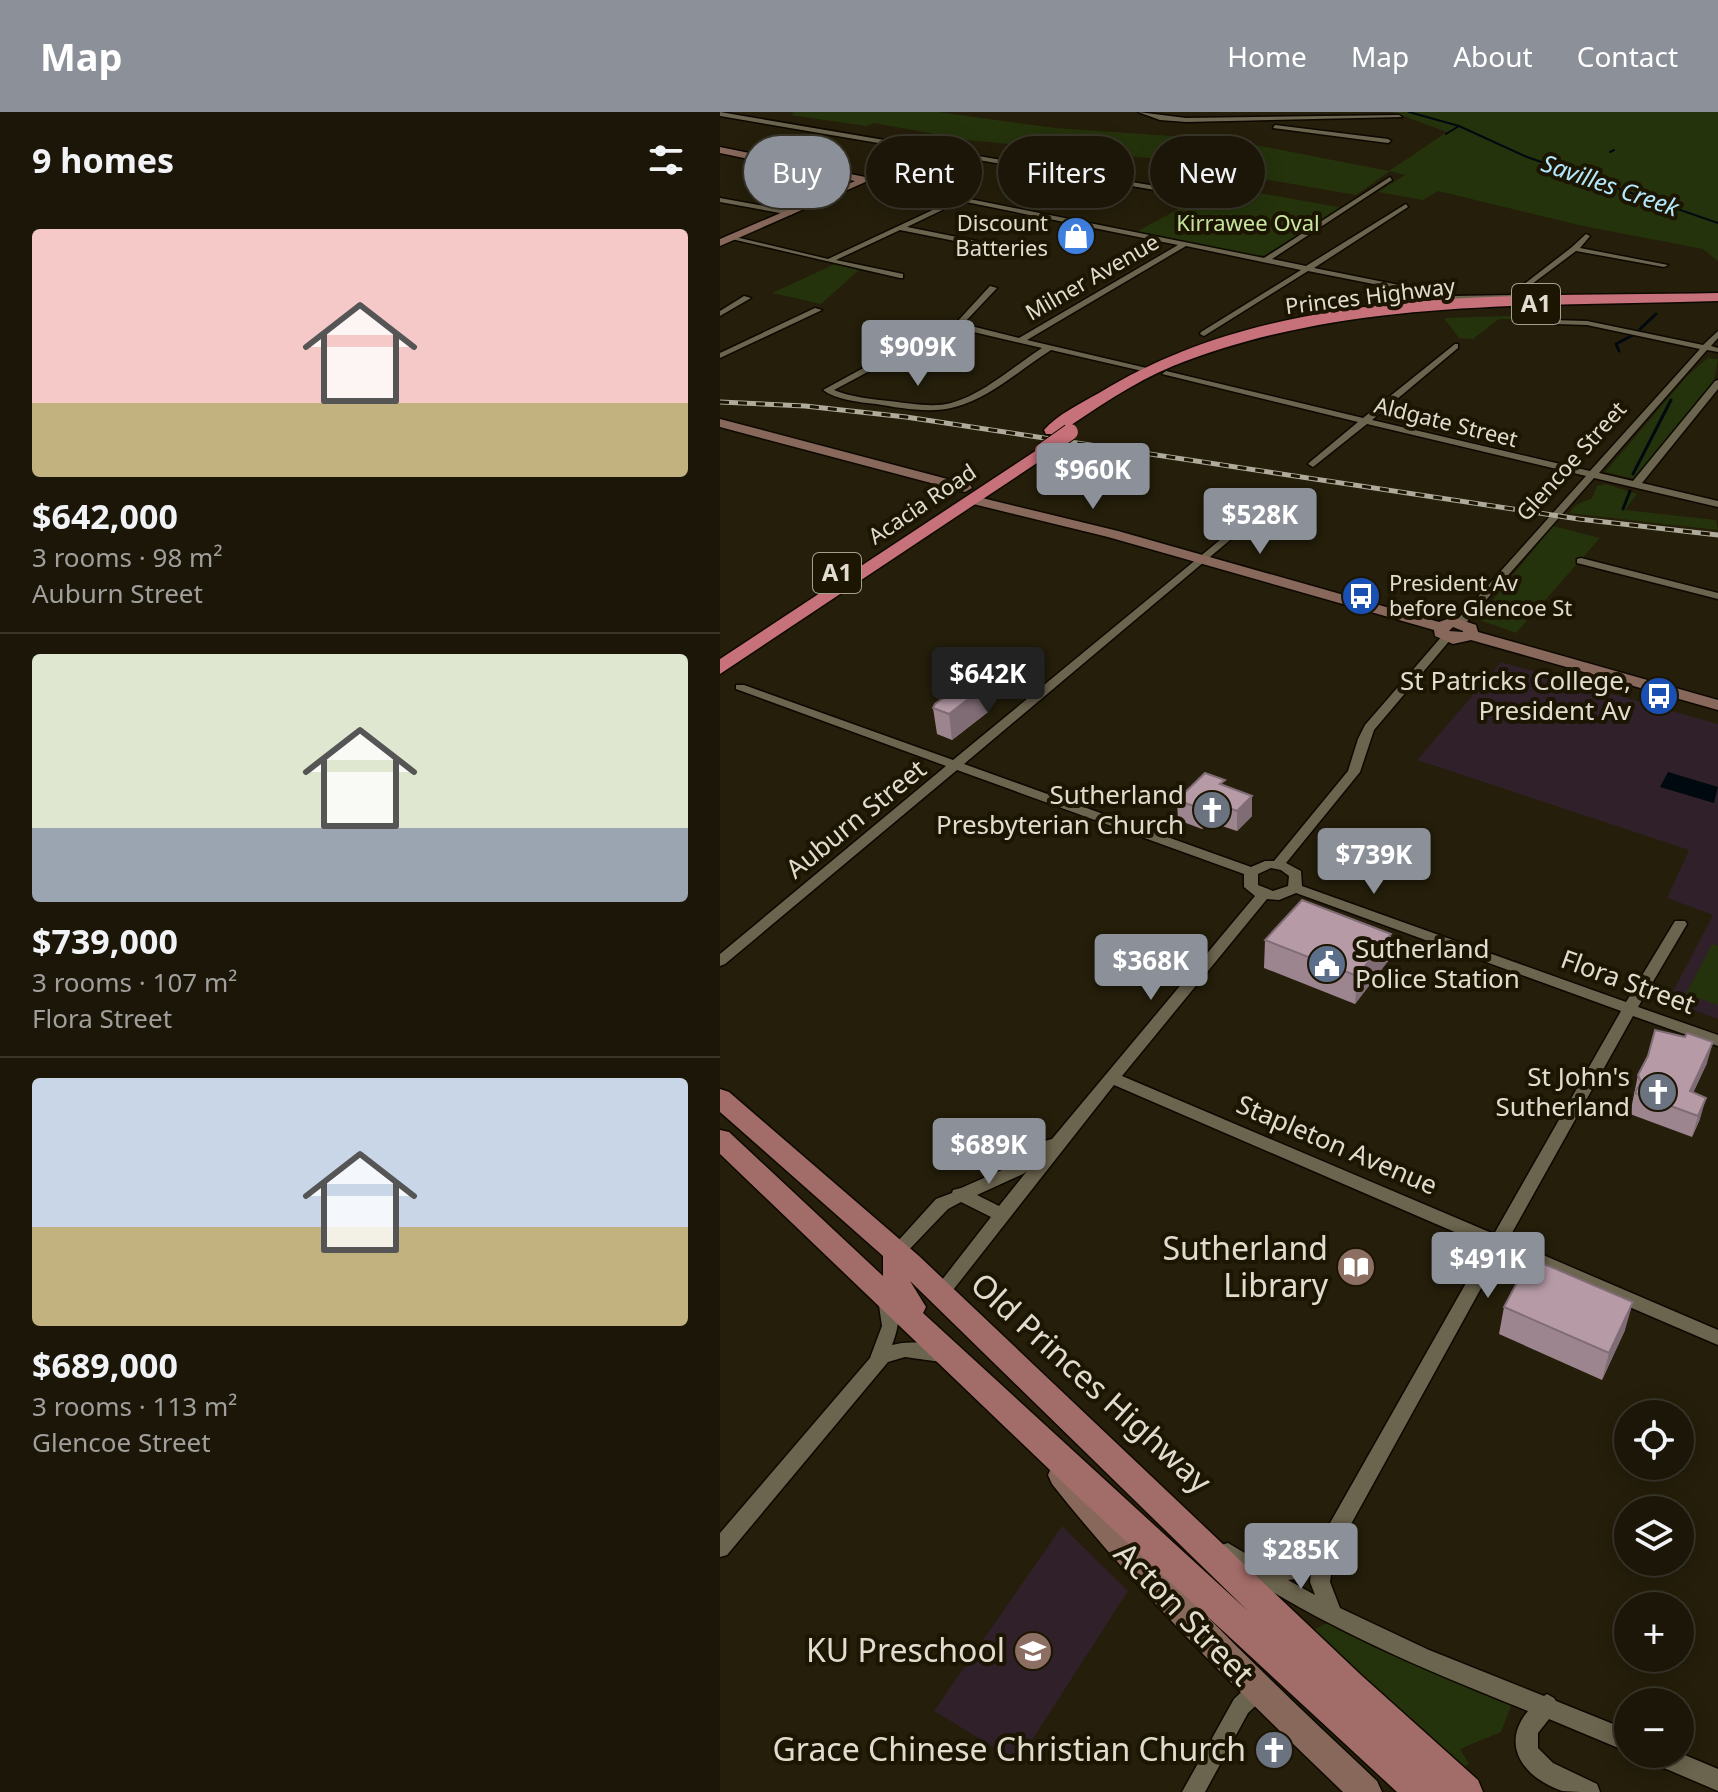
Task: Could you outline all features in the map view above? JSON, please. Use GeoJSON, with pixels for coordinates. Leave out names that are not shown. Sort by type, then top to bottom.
{"type":"FeatureCollection","features":[{"type":"Feature","properties":{"kind":"highway","name":"Princes Highway"},"geometry":{"type":"LineString","coordinates":[[1052,430],[1148,371],[1244,337],[1354,315],[1718,297]]}},
{"type":"Feature","properties":{"kind":"highway","name":"Princes Highway"},"geometry":{"type":"LineString","coordinates":[[1070,432],[1166,374],[1245,346],[1370,320],[1718,304]]}},
{"type":"Feature","properties":{"kind":"highway","name":"Acacia Road"},"geometry":{"type":"LineString","coordinates":[[1034,450],[1052,430]]}},
{"type":"Feature","properties":{"kind":"highway","name":"Acacia Road"},"geometry":{"type":"LineString","coordinates":[[720,668],[1034,450],[1070,432]]}},
{"type":"Feature","properties":{"kind":"highway","name":"Acacia Road"},"geometry":{"type":"LineString","coordinates":[[720,650],[969,494]]}},
{"type":"Feature","properties":{"kind":"main road","name":"Old Princes Highway"},"geometry":{"type":"LineString","coordinates":[[720,1098],[896,1252],[1146,1491]]}},
{"type":"Feature","properties":{"kind":"main road"},"geometry":{"type":"LineString","coordinates":[[720,1139],[1012,1414],[1422,1792]]}},
{"type":"Feature","properties":{"kind":"main road"},"geometry":{"type":"LineString","coordinates":[[896,1252],[896,1281],[901,1296],[975,1367],[1012,1414]]}},
{"type":"Feature","properties":{"kind":"main road"},"geometry":{"type":"LineString","coordinates":[[1146,1491],[1349,1687],[1466,1792]]}},
{"type":"Feature","properties":{"kind":"street"},"geometry":{"type":"LineString","coordinates":[[1044,112],[1066,115]]}},
{"type":"Feature","properties":{"kind":"street"},"geometry":{"type":"LineString","coordinates":[[1141,112],[1171,120],[1399,117]]}},
{"type":"Feature","properties":{"kind":"street"},"geometry":{"type":"LineString","coordinates":[[1370,112],[1382,117]]}},
{"type":"Feature","properties":{"kind":"street"},"geometry":{"type":"LineString","coordinates":[[720,114],[838,137],[1150,188]]}},
{"type":"Feature","properties":{"kind":"street"},"geometry":{"type":"LineString","coordinates":[[1261,119],[1268,126],[1388,141]]}},
{"type":"Feature","properties":{"kind":"street"},"geometry":{"type":"LineString","coordinates":[[721,151],[865,180]]}},
{"type":"Feature","properties":{"kind":"street"},"geometry":{"type":"LineString","coordinates":[[1264,261],[1390,179]]}},
{"type":"Feature","properties":{"kind":"street"},"geometry":{"type":"LineString","coordinates":[[720,243],[865,180]]}},
{"type":"Feature","properties":{"kind":"street"},"geometry":{"type":"LineString","coordinates":[[720,200],[791,213]]}},
{"type":"Feature","properties":{"kind":"street"},"geometry":{"type":"LineString","coordinates":[[982,205],[1454,298],[1512,297],[1575,249],[1586,236]]}},
{"type":"Feature","properties":{"kind":"street"},"geometry":{"type":"LineString","coordinates":[[1204,334],[1312,269],[1406,206]]}},
{"type":"Feature","properties":{"kind":"street"},"geometry":{"type":"LineString","coordinates":[[829,261],[942,208]]}},
{"type":"Feature","properties":{"kind":"street"},"geometry":{"type":"LineString","coordinates":[[899,228],[997,247],[1018,255]]}},
{"type":"Feature","properties":{"kind":"street"},"geometry":{"type":"LineString","coordinates":[[731,238],[900,276]]}},
{"type":"Feature","properties":{"kind":"street","name":"Milner Avenue"},"geometry":{"type":"LineString","coordinates":[[1019,341],[1183,245]]}},
{"type":"Feature","properties":{"kind":"street"},"geometry":{"type":"LineString","coordinates":[[1575,249],[1664,265]]}},
{"type":"Feature","properties":{"kind":"street"},"geometry":{"type":"LineString","coordinates":[[993,288],[952,325],[830,387],[827,392],[864,400],[949,407],[1050,347]]}},
{"type":"Feature","properties":{"kind":"street"},"geometry":{"type":"LineString","coordinates":[[720,314],[747,298]]}},
{"type":"Feature","properties":{"kind":"street"},"geometry":{"type":"LineString","coordinates":[[720,356],[818,310]]}},
{"type":"Feature","properties":{"kind":"street"},"geometry":{"type":"LineString","coordinates":[[1555,322],[1587,323],[1718,350]]}},
{"type":"Feature","properties":{"kind":"street"},"geometry":{"type":"LineString","coordinates":[[952,325],[1148,371]]}},
{"type":"Feature","properties":{"kind":"street","name":"Glencoe Street"},"geometry":{"type":"LineString","coordinates":[[1466,629],[1590,475],[1718,333]]}},
{"type":"Feature","properties":{"kind":"street"},"geometry":{"type":"LineString","coordinates":[[1313,464],[1455,346]]}},
{"type":"Feature","properties":{"kind":"street","name":"Aldgate Street"},"geometry":{"type":"LineString","coordinates":[[1166,374],[1718,504]]}},
{"type":"Feature","properties":{"kind":"street"},"geometry":{"type":"LineString","coordinates":[[1635,485],[1718,383]]}},
{"type":"Feature","properties":{"kind":"street"},"geometry":{"type":"LineString","coordinates":[[720,423],[1201,559],[1444,632],[1466,629],[1718,705]]}},
{"type":"Feature","properties":{"kind":"street","name":"Auburn Street"},"geometry":{"type":"LineString","coordinates":[[720,961],[1277,496]]}},
{"type":"Feature","properties":{"kind":"street"},"geometry":{"type":"LineString","coordinates":[[1581,561],[1718,596]]}},
{"type":"Feature","properties":{"kind":"street"},"geometry":{"type":"LineString","coordinates":[[1278,865],[1354,772],[1361,757],[1361,739],[1444,632]]}},
{"type":"Feature","properties":{"kind":"street"},"geometry":{"type":"LineString","coordinates":[[740,687],[1251,872],[1263,866],[1278,865],[1296,874],[1295,888],[1278,896],[1263,895],[1251,887],[1251,872]]}},
{"type":"Feature","properties":{"kind":"street","name":"Flora Street"},"geometry":{"type":"LineString","coordinates":[[1295,888],[1718,1041]]}},
{"type":"Feature","properties":{"kind":"street"},"geometry":{"type":"LineString","coordinates":[[940,1294],[1069,1129],[1263,895]]}},
{"type":"Feature","properties":{"kind":"street"},"geometry":{"type":"LineString","coordinates":[[1331,1612],[1320,1582],[1324,1553],[1680,924]]}},
{"type":"Feature","properties":{"kind":"street","name":"Stapleton Avenue"},"geometry":{"type":"LineString","coordinates":[[1112,1078],[1718,1338]]}},
{"type":"Feature","properties":{"kind":"street"},"geometry":{"type":"LineString","coordinates":[[896,1252],[937,1208],[959,1194],[1023,1167],[1069,1129]]}},
{"type":"Feature","properties":{"kind":"street"},"geometry":{"type":"LineString","coordinates":[[959,1194],[1003,1215]]}},
{"type":"Feature","properties":{"kind":"street"},"geometry":{"type":"LineString","coordinates":[[876,1363],[891,1326],[885,1293]]}},
{"type":"Feature","properties":{"kind":"street"},"geometry":{"type":"LineString","coordinates":[[720,1548],[888,1352],[905,1349],[954,1358]]}},
{"type":"Feature","properties":{"kind":"street","name":"Acton Street"},"geometry":{"type":"LineString","coordinates":[[1012,1414],[1113,1542],[1258,1690],[1366,1792]]}},
{"type":"Feature","properties":{"kind":"street","name":"Old Princes Highway"},"geometry":{"type":"LineString","coordinates":[[1146,1491],[1258,1572],[1331,1612],[1415,1652],[1614,1735]]}},
{"type":"Feature","properties":{"kind":"street"},"geometry":{"type":"LineString","coordinates":[[1258,1572],[1296,1570],[1324,1553]]}},
{"type":"Feature","properties":{"kind":"street"},"geometry":{"type":"LineString","coordinates":[[1193,1792],[1241,1706],[1258,1690]]}},
{"type":"Feature","properties":{"kind":"street"},"geometry":{"type":"LineString","coordinates":[[1547,1705],[1527,1729],[1527,1753],[1545,1771],[1589,1792]]}},
{"type":"Feature","properties":{"kind":"street"},"geometry":{"type":"LineString","coordinates":[[1690,1768],[1718,1780]]}},
{"type":"Feature","properties":{"kind":"shaded area"},"geometry":{"type":"Polygon","coordinates":[[[1501,662],[1718,724],[1718,1019],[1668,1001],[1713,915],[1667,898],[1689,850],[1417,760],[1501,662]]]}},
{"type":"Feature","properties":{"kind":"shaded area"},"geometry":{"type":"Polygon","coordinates":[[[1668,772],[1718,787],[1714,803],[1660,787],[1668,772]]]}},
{"type":"Feature","properties":{"kind":"shaded area","name":"KU Preschool"},"geometry":{"type":"Polygon","coordinates":[[[1062,1526],[1128,1591],[1018,1762],[934,1711],[1062,1526]]]}},
{"type":"Feature","properties":{"kind":"green space"},"geometry":{"type":"Polygon","coordinates":[[[791,112],[938,112],[1055,128],[1172,136],[1150,136],[1150,158],[1134,157],[1134,136],[998,136],[998,143],[982,142],[982,136],[945,136],[874,123],[866,126],[790,115],[794,113],[791,112]]]}},
{"type":"Feature","properties":{"kind":"green space"},"geometry":{"type":"Polygon","coordinates":[[[1392,112],[1718,112],[1718,261],[1703,249],[1583,226],[1438,191],[1423,200],[1378,192],[1405,175],[1390,171],[1356,195],[1265,179],[1265,147],[1389,171],[1447,132],[1392,112]]]}},
{"type":"Feature","properties":{"kind":"green space","name":"Kirrawee Oval"},"geometry":{"type":"Polygon","coordinates":[[[1265,194],[1343,208],[1266,255],[1255,256],[1136,232],[1180,208],[1265,208],[1265,194]]]}},
{"type":"Feature","properties":{"kind":"green space"},"geometry":{"type":"Polygon","coordinates":[[[835,264],[860,269],[821,304],[772,293],[835,264]]]}},
{"type":"Feature","properties":{"kind":"green space"},"geometry":{"type":"Polygon","coordinates":[[[1540,315],[1558,319],[1499,319],[1473,339],[1459,338],[1444,318],[1540,315]]]}},
{"type":"Feature","properties":{"kind":"green space"},"geometry":{"type":"Polygon","coordinates":[[[1708,358],[1718,359],[1714,381],[1635,479],[1605,472],[1688,375],[1708,358]]]}},
{"type":"Feature","properties":{"kind":"green space"},"geometry":{"type":"Polygon","coordinates":[[[1606,484],[1637,494],[1625,510],[1716,520],[1718,530],[1569,513],[1576,505],[1592,498],[1597,486],[1606,484]]]}},
{"type":"Feature","properties":{"kind":"green space"},"geometry":{"type":"Polygon","coordinates":[[[1553,526],[1600,538],[1516,633],[1477,619],[1553,526]]]}},
{"type":"Feature","properties":{"kind":"green space"},"geometry":{"type":"Polygon","coordinates":[[[1712,944],[1718,946],[1718,1005],[1686,994],[1712,944]]]}},
{"type":"Feature","properties":{"kind":"green space"},"geometry":{"type":"Polygon","coordinates":[[[1329,1622],[1513,1701],[1501,1732],[1460,1749],[1469,1764],[1458,1769],[1311,1631],[1329,1622]]]}},
{"type":"Feature","properties":{"kind":"building"},"geometry":{"type":"Polygon","coordinates":[[[968,680],[985,686],[949,714],[933,708],[935,704],[968,680]]]}},
{"type":"Feature","properties":{"kind":"building"},"geometry":{"type":"Polygon","coordinates":[[[1205,773],[1225,780],[1220,784],[1252,796],[1237,811],[1210,801],[1202,809],[1177,800],[1205,773]]]}},
{"type":"Feature","properties":{"kind":"building"},"geometry":{"type":"Polygon","coordinates":[[[1302,900],[1391,934],[1357,976],[1265,940],[1302,900]]]}},
{"type":"Feature","properties":{"kind":"building"},"geometry":{"type":"Polygon","coordinates":[[[1655,1030],[1685,1037],[1687,1033],[1713,1042],[1690,1091],[1706,1098],[1698,1116],[1635,1093],[1641,1082],[1638,1075],[1648,1056],[1655,1030]]]}},
{"type":"Feature","properties":{"kind":"building"},"geometry":{"type":"Polygon","coordinates":[[[1530,1258],[1633,1302],[1609,1353],[1504,1307],[1530,1258]]]}},
{"type":"Feature","properties":{"kind":"waterway","name":"Savilles Creek"},"geometry":{"type":"LineString","coordinates":[[1409,112],[1459,126]]}},
{"type":"Feature","properties":{"kind":"waterway","name":"Savilles Creek"},"geometry":{"type":"LineString","coordinates":[[1446,134],[1459,126]]}},
{"type":"Feature","properties":{"kind":"waterway","name":"Savilles Creek"},"geometry":{"type":"LineString","coordinates":[[1459,126],[1527,157],[1718,223]]}},
{"type":"Feature","properties":{"kind":"waterway"},"geometry":{"type":"LineString","coordinates":[[1610,152],[1614,150]]}},
{"type":"Feature","properties":{"kind":"waterway"},"geometry":{"type":"LineString","coordinates":[[1640,329],[1656,314]]}},
{"type":"Feature","properties":{"kind":"waterway"},"geometry":{"type":"LineString","coordinates":[[1619,351],[1616,344],[1633,335]]}},
{"type":"Feature","properties":{"kind":"waterway"},"geometry":{"type":"LineString","coordinates":[[1633,474],[1671,400]]}},
{"type":"Feature","properties":{"kind":"waterway"},"geometry":{"type":"LineString","coordinates":[[1623,509],[1630,491]]}},
{"type":"Feature","properties":{"kind":"railway"},"geometry":{"type":"LineString","coordinates":[[720,402],[805,406],[906,417],[1579,519],[1718,535]]}},
{"type":"Feature","properties":{"kind":"place","name":"Discount Batteries"},"geometry":{"type":"Point","coordinates":[1076,236]}},
{"type":"Feature","properties":{"kind":"place","name":"President Av before Glencoe St"},"geometry":{"type":"Point","coordinates":[1361,596]}},
{"type":"Feature","properties":{"kind":"place","name":"St Patricks College, President Av"},"geometry":{"type":"Point","coordinates":[1659,696]}},
{"type":"Feature","properties":{"kind":"place","name":"Sutherland Presbyterian Church"},"geometry":{"type":"Point","coordinates":[1212,810]}},
{"type":"Feature","properties":{"kind":"place","name":"Sutherland Police Station"},"geometry":{"type":"Point","coordinates":[1327,964]}},
{"type":"Feature","properties":{"kind":"place","name":"St John's Sutherland"},"geometry":{"type":"Point","coordinates":[1658,1092]}},
{"type":"Feature","properties":{"kind":"place","name":"Sutherland Library"},"geometry":{"type":"Point","coordinates":[1356,1267]}},
{"type":"Feature","properties":{"kind":"place","name":"KU Preschool"},"geometry":{"type":"Point","coordinates":[1033,1651]}},
{"type":"Feature","properties":{"kind":"place","name":"Grace Chinese Christian Church"},"geometry":{"type":"Point","coordinates":[1274,1750]}}]}
